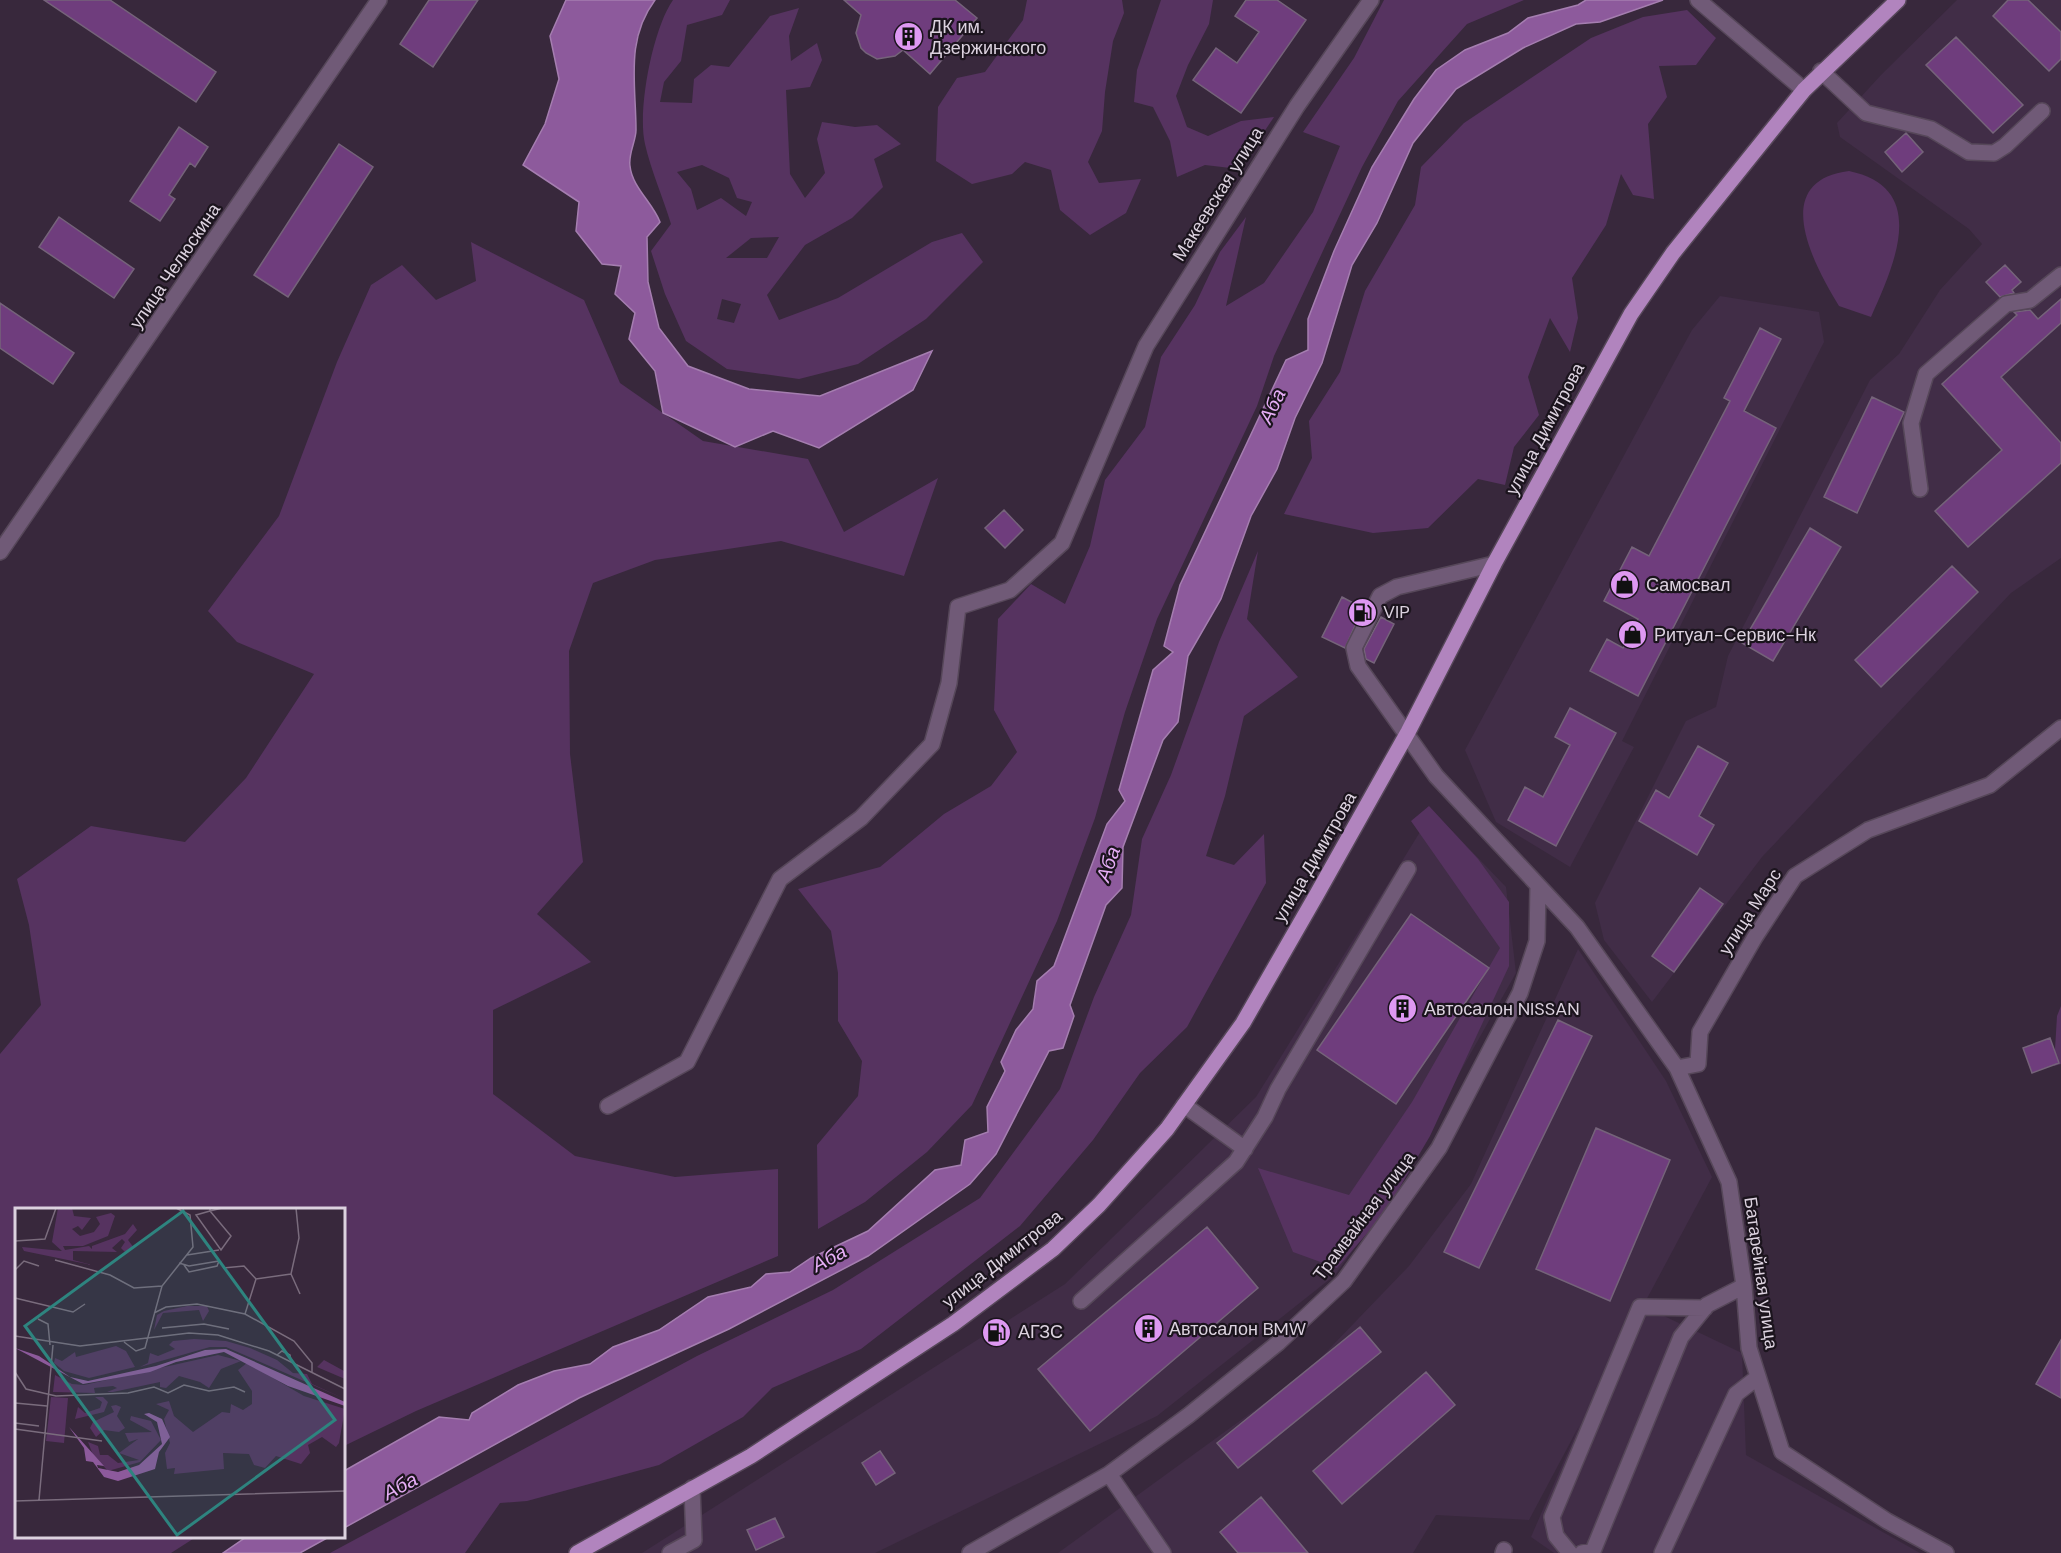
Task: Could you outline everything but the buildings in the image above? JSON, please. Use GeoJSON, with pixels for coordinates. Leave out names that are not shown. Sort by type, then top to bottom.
{"type":"FeatureCollection","features":[{"type":"Feature","properties":{"kind":"main road","name":"улица Димитрова"},"geometry":{"type":"LineString","coordinates":[[586,1551],[751,1456],[953,1324],[1053,1249],[1099,1205],[1167,1129],[1243,1023],[1408,732],[1494,564],[1631,314],[1673,252],[1804,90],[1821,71],[1898,0]]}},
{"type":"Feature","properties":{"kind":"street","name":"улица Челюскина"},"geometry":{"type":"LineString","coordinates":[[0,552],[379,0]]}},
{"type":"Feature","properties":{"kind":"street","name":"Макеевская улица"},"geometry":{"type":"LineString","coordinates":[[608,1106],[687,1062],[780,879],[861,818],[932,744],[949,683],[958,607],[1011,590],[1062,543],[1146,346],[1297,106],[1371,0]]}},
{"type":"Feature","properties":{"kind":"street"},"geometry":{"type":"LineString","coordinates":[[1698,0],[1804,90]]}},
{"type":"Feature","properties":{"kind":"street"},"geometry":{"type":"LineString","coordinates":[[1821,71],[1866,113],[1932,129],[1969,152],[1994,153],[2005,146],[2042,111]]}},
{"type":"Feature","properties":{"kind":"street"},"geometry":{"type":"LineString","coordinates":[[1920,489],[1911,423],[1926,374],[2006,304],[2030,300],[2061,275]]}},
{"type":"Feature","properties":{"kind":"street","name":"Батарейная улица"},"geometry":{"type":"LineString","coordinates":[[1494,564],[1398,587],[1380,596],[1354,648],[1358,666],[1408,732],[1436,776],[1577,927],[1677,1068],[1729,1182],[1744,1286],[1749,1348],[1782,1452],[1887,1521],[1946,1553]]}},
{"type":"Feature","properties":{"kind":"street","name":"улица Марс"},"geometry":{"type":"LineString","coordinates":[[1677,1068],[1698,1064],[1700,1032],[1755,936],[1795,876],[1868,830],[1990,784],[2061,728]]}},
{"type":"Feature","properties":{"kind":"street"},"geometry":{"type":"LineString","coordinates":[[1081,1301],[1236,1162],[1408,869]]}},
{"type":"Feature","properties":{"kind":"street","name":"Трамвайная улица"},"geometry":{"type":"LineString","coordinates":[[970,1553],[1109,1474],[1190,1415],[1278,1343],[1344,1281],[1397,1210],[1438,1148],[1520,993],[1537,941],[1538,886]]}},
{"type":"Feature","properties":{"kind":"street"},"geometry":{"type":"LineString","coordinates":[[1184,1105],[1245,1149]]}},
{"type":"Feature","properties":{"kind":"street"},"geometry":{"type":"LineString","coordinates":[[1582,1553],[1593,1551],[1681,1338],[1705,1308],[1744,1286]]}},
{"type":"Feature","properties":{"kind":"street"},"geometry":{"type":"LineString","coordinates":[[1570,1553],[1556,1536],[1552,1517],[1640,1307],[1705,1308]]}},
{"type":"Feature","properties":{"kind":"street"},"geometry":{"type":"LineString","coordinates":[[1662,1553],[1736,1394],[1758,1377]]}},
{"type":"Feature","properties":{"kind":"street"},"geometry":{"type":"LineString","coordinates":[[1109,1474],[1163,1553]]}},
{"type":"Feature","properties":{"kind":"street"},"geometry":{"type":"LineString","coordinates":[[670,1553],[694,1540],[692,1488]]}},
{"type":"Feature","properties":{"kind":"shaded area"},"geometry":{"type":"Polygon","coordinates":[[[673,0],[730,0],[722,15],[687,25],[681,61],[664,82],[660,102],[692,103],[694,79],[711,65],[729,67],[770,16],[799,8],[789,36],[791,61],[817,43],[822,60],[810,87],[786,90],[790,174],[805,198],[825,173],[817,139],[822,122],[855,127],[877,125],[901,144],[874,159],[883,187],[852,218],[805,245],[767,295],[779,320],[838,298],[932,242],[962,233],[983,262],[926,319],[858,364],[799,379],[727,369],[686,341],[665,294],[651,251],[671,224],[645,144],[643,129],[648,70],[666,13],[673,0]],[[702,165],[677,172],[691,189],[697,210],[721,198],[746,216],[752,202],[737,198],[729,178],[702,165]],[[779,237],[751,238],[726,258],[767,258],[779,237]],[[722,299],[717,319],[734,323],[741,304],[722,299]]]}},
{"type":"Feature","properties":{"kind":"shaded area"},"geometry":{"type":"Polygon","coordinates":[[[1027,0],[1122,0],[1124,13],[1113,41],[1102,131],[1088,162],[1099,183],[1141,179],[1126,213],[1090,235],[1060,210],[1051,170],[1025,162],[1012,174],[972,184],[936,161],[938,107],[957,78],[985,72],[1023,20],[1027,0]]]}},
{"type":"Feature","properties":{"kind":"shaded area"},"geometry":{"type":"Polygon","coordinates":[[[1161,0],[1213,0],[1209,24],[1188,65],[1176,96],[1187,127],[1208,136],[1241,121],[1274,117],[1239,169],[1205,165],[1177,177],[1170,141],[1153,107],[1134,102],[1137,70],[1161,0]]]}},
{"type":"Feature","properties":{"kind":"shaded area"},"geometry":{"type":"Polygon","coordinates":[[[1384,0],[1524,0],[1467,24],[1398,101],[1362,167],[1274,356],[1257,406],[1157,619],[1125,712],[1095,818],[1057,921],[972,1105],[927,1152],[865,1202],[818,1229],[817,1145],[858,1096],[862,1061],[838,1021],[838,973],[831,931],[798,889],[880,867],[944,814],[991,786],[1017,752],[994,710],[998,619],[1031,584],[1065,604],[1090,546],[1105,480],[1145,427],[1161,357],[1195,305],[1220,252],[1246,217],[1226,306],[1264,283],[1313,212],[1340,146],[1303,132],[1354,58],[1384,0]]]}},
{"type":"Feature","properties":{"kind":"shaded area"},"geometry":{"type":"Polygon","coordinates":[[[1957,0],[2061,0],[2061,558],[2011,593],[1762,857],[1652,1002],[1604,940],[1595,903],[1686,721],[1716,707],[1728,656],[1870,380],[1899,354],[1940,290],[1982,244],[1969,229],[1840,137],[1837,123],[1881,75],[1957,0]]]}},
{"type":"Feature","properties":{"kind":"shaded area"},"geometry":{"type":"Polygon","coordinates":[[[1687,10],[1716,38],[1696,65],[1659,66],[1667,97],[1648,124],[1654,199],[1633,195],[1621,174],[1606,225],[1572,278],[1578,318],[1570,352],[1550,318],[1528,377],[1539,415],[1514,447],[1505,485],[1478,479],[1428,528],[1373,533],[1284,514],[1312,458],[1309,421],[1340,372],[1365,291],[1415,205],[1421,167],[1464,123],[1591,38],[1643,17],[1687,10]]]}},
{"type":"Feature","properties":{"kind":"shaded area"},"geometry":{"type":"Polygon","coordinates":[[[1849,171],[1874,180],[1890,194],[1898,211],[1899,232],[1895,253],[1871,317],[1839,306],[1819,269],[1804,227],[1804,207],[1810,191],[1824,178],[1849,171]]]}},
{"type":"Feature","properties":{"kind":"shaded area"},"geometry":{"type":"Polygon","coordinates":[[[471,242],[584,300],[620,383],[703,441],[808,459],[844,532],[938,478],[904,576],[781,541],[655,560],[593,583],[569,651],[570,754],[583,862],[537,914],[591,962],[493,1010],[493,1094],[575,1156],[675,1177],[778,1169],[778,1256],[416,1411],[345,1446],[345,1208],[15,1208],[15,1538],[194,1538],[171,1553],[0,1553],[0,1054],[41,1005],[29,925],[17,879],[91,826],[185,842],[246,778],[314,674],[237,642],[208,611],[279,516],[337,362],[371,285],[402,265],[436,300],[476,281],[471,242]]]}},
{"type":"Feature","properties":{"kind":"shaded area"},"geometry":{"type":"Polygon","coordinates":[[[1720,296],[1819,312],[1824,342],[1622,741],[1634,747],[1570,867],[1496,822],[1465,750],[1692,330],[1720,296]]]}},
{"type":"Feature","properties":{"kind":"shaded area"},"geometry":{"type":"Polygon","coordinates":[[[1258,551],[1247,619],[1298,677],[1244,716],[1225,796],[1206,856],[1234,865],[1264,834],[1266,883],[1187,1027],[1140,1073],[1093,1140],[1020,1226],[861,1349],[772,1388],[743,1417],[659,1465],[527,1501],[500,1503],[465,1553],[330,1553],[697,1356],[833,1290],[980,1198],[1060,1089],[1094,997],[1131,915],[1142,839],[1171,775],[1219,642],[1258,551]]]}},
{"type":"Feature","properties":{"kind":"shaded area"},"geometry":{"type":"Polygon","coordinates":[[[1429,806],[1478,859],[1509,902],[1509,966],[1430,1136],[1384,1214],[1337,1268],[1293,1252],[1258,1168],[1349,1195],[1412,1102],[1500,948],[1411,821],[1429,806]]]}},
{"type":"Feature","properties":{"kind":"shaded area"},"geometry":{"type":"Polygon","coordinates":[[[1433,811],[1506,887],[1516,973],[1385,1205],[1335,1275],[1157,1416],[875,1553],[642,1553],[1065,1284],[1256,1097],[1433,811]]]}},
{"type":"Feature","properties":{"kind":"shaded area"},"geometry":{"type":"Polygon","coordinates":[[[1578,949],[1666,1081],[1712,1177],[1643,1306],[1742,1353],[1746,1455],[1920,1553],[1554,1553],[1531,1537],[1579,1426],[1529,1520],[1436,1515],[1413,1553],[1058,1553],[1307,1372],[1409,1266],[1471,1184],[1578,949]]]}},
{"type":"Feature","properties":{"kind":"shaded area"},"geometry":{"type":"Polygon","coordinates":[[[2061,1006],[2061,1064],[2054,1066],[2057,1016],[2061,1006]]]}},
{"type":"Feature","properties":{"kind":"water"},"geometry":{"type":"Polygon","coordinates":[[[566,0],[655,0],[639,31],[636,47],[634,79],[636,130],[630,166],[635,181],[660,222],[647,237],[648,282],[659,328],[688,366],[749,389],[820,396],[932,351],[913,390],[819,448],[773,431],[735,447],[663,413],[655,371],[629,339],[635,313],[615,294],[621,266],[602,264],[576,231],[579,202],[523,165],[545,124],[559,79],[550,36],[566,0]]]}},
{"type":"Feature","properties":{"kind":"water","name":"Аба"},"geometry":{"type":"Polygon","coordinates":[[[1586,0],[1663,0],[1600,22],[1576,24],[1523,48],[1456,89],[1413,143],[1377,223],[1352,265],[1322,363],[1295,418],[1277,469],[1251,516],[1221,599],[1188,656],[1178,722],[1163,740],[1123,847],[1122,888],[1106,905],[1070,1005],[1074,1016],[1063,1048],[1049,1051],[996,1154],[970,1184],[868,1256],[729,1329],[579,1398],[345,1527],[345,1470],[439,1417],[469,1420],[472,1413],[518,1385],[554,1371],[590,1364],[613,1347],[659,1330],[708,1297],[751,1287],[766,1274],[790,1272],[811,1258],[868,1231],[935,1170],[961,1165],[965,1140],[988,1132],[987,1107],[1005,1071],[1001,1062],[1016,1030],[1033,1009],[1037,981],[1054,966],[1107,824],[1125,801],[1119,790],[1153,670],[1173,652],[1164,646],[1180,585],[1286,360],[1308,350],[1308,319],[1334,251],[1372,167],[1414,99],[1436,70],[1465,50],[1508,33],[1528,18],[1578,5],[1586,0]]]}},
{"type":"Feature","properties":{"kind":"water"},"geometry":{"type":"Polygon","coordinates":[[[245,1538],[327,1538],[300,1553],[223,1553],[245,1538]]]}},
{"type":"Feature","properties":{"kind":"place","name":"ДК им. Дзержинского"},"geometry":{"type":"Point","coordinates":[909,37]}},
{"type":"Feature","properties":{"kind":"place","name":"Самосвал"},"geometry":{"type":"Point","coordinates":[1625,585]}},
{"type":"Feature","properties":{"kind":"place","name":"VIP"},"geometry":{"type":"Point","coordinates":[1362,612]}},
{"type":"Feature","properties":{"kind":"place","name":"Ритуал-Сервис-Нк"},"geometry":{"type":"Point","coordinates":[1633,635]}},
{"type":"Feature","properties":{"kind":"place","name":"Автосалон NISSAN"},"geometry":{"type":"Point","coordinates":[1403,1009]}},
{"type":"Feature","properties":{"kind":"place","name":"Автосалон BMW"},"geometry":{"type":"Point","coordinates":[1148,1329]}},
{"type":"Feature","properties":{"kind":"place","name":"АГЗС"},"geometry":{"type":"Point","coordinates":[997,1332]}}]}
